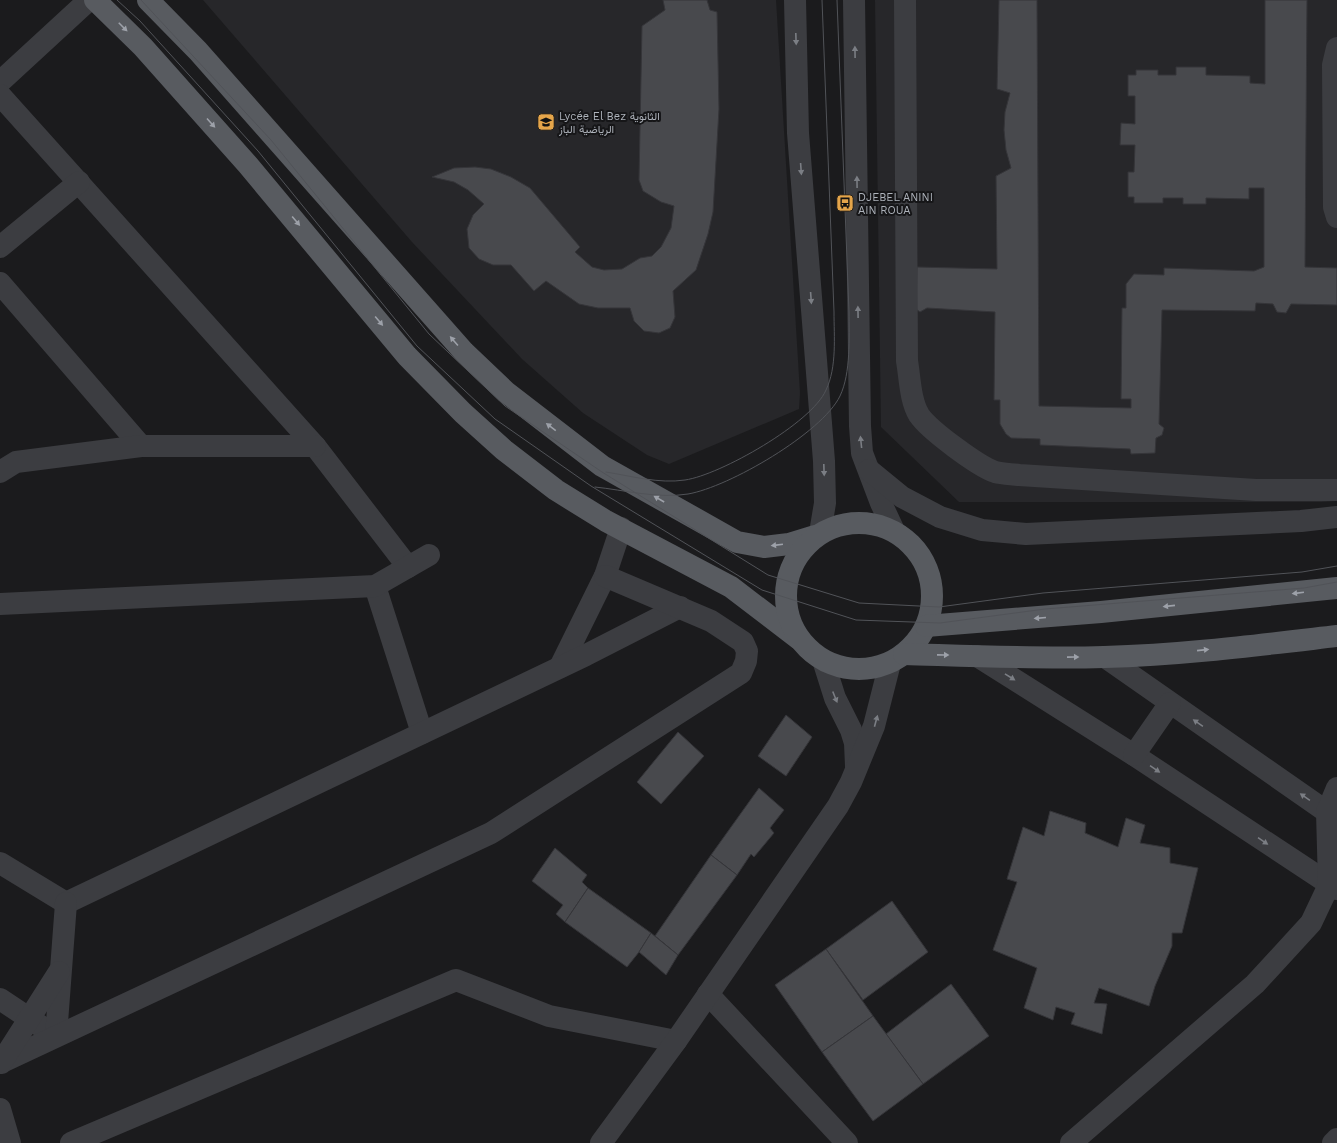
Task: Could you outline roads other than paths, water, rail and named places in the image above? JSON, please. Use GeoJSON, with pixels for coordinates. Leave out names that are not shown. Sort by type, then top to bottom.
{"type":"FeatureCollection","features":[{"type":"Feature","properties":{"kind":"main road"},"geometry":{"type":"LineString","coordinates":[[95,0],[143,48],[243,159],[407,356],[462,413],[504,450],[556,490],[621,528],[731,587],[799,639],[810,651],[835,666],[856,669],[876,667],[897,658],[917,641],[926,626],[932,606],[932,588],[928,571],[920,555],[908,541],[894,531],[876,524],[856,522],[838,525],[789,544],[764,547],[737,542],[602,466],[506,392],[464,352],[198,51],[148,0]]}},
{"type":"Feature","properties":{"kind":"main road"},"geometry":{"type":"LineString","coordinates":[[799,639],[789,619],[785,597],[786,581],[792,564],[802,548],[818,534]]}},
{"type":"Feature","properties":{"kind":"main road"},"geometry":{"type":"LineString","coordinates":[[926,626],[1101,612],[1337,588]]}},
{"type":"Feature","properties":{"kind":"main road"},"geometry":{"type":"LineString","coordinates":[[897,658],[977,656],[1105,657],[1183,652],[1337,636]]}},
{"type":"Feature","properties":{"kind":"street"},"geometry":{"type":"LineString","coordinates":[[0,82],[89,0]]}},
{"type":"Feature","properties":{"kind":"street"},"geometry":{"type":"LineString","coordinates":[[795,0],[798,132],[826,503],[818,534]]}},
{"type":"Feature","properties":{"kind":"street"},"geometry":{"type":"LineString","coordinates":[[854,0],[860,426],[862,453],[894,531]]}},
{"type":"Feature","properties":{"kind":"street"},"geometry":{"type":"LineString","coordinates":[[905,0],[907,361],[913,400],[919,415],[934,431],[979,463],[995,472],[1019,475],[1256,490],[1337,490]]}},
{"type":"Feature","properties":{"kind":"street"},"geometry":{"type":"LineString","coordinates":[[1337,48],[1333,65],[1334,207],[1337,217]]}},
{"type":"Feature","properties":{"kind":"street"},"geometry":{"type":"LineString","coordinates":[[0,96],[315,446],[408,567]]}},
{"type":"Feature","properties":{"kind":"street"},"geometry":{"type":"LineString","coordinates":[[0,247],[79,182]]}},
{"type":"Feature","properties":{"kind":"street"},"geometry":{"type":"LineString","coordinates":[[0,283],[141,446]]}},
{"type":"Feature","properties":{"kind":"street"},"geometry":{"type":"LineString","coordinates":[[0,472],[16,462],[141,446],[315,446]]}},
{"type":"Feature","properties":{"kind":"street"},"geometry":{"type":"LineString","coordinates":[[868,469],[902,497],[940,517],[982,530],[1026,534],[1301,521],[1337,517]]}},
{"type":"Feature","properties":{"kind":"street"},"geometry":{"type":"LineString","coordinates":[[560,667],[604,576],[621,528]]}},
{"type":"Feature","properties":{"kind":"street"},"geometry":{"type":"LineString","coordinates":[[0,604],[375,586],[429,555]]}},
{"type":"Feature","properties":{"kind":"street"},"geometry":{"type":"LineString","coordinates":[[1,1063],[491,833],[741,673],[746,661],[747,651],[743,642],[711,621],[604,576]]}},
{"type":"Feature","properties":{"kind":"street"},"geometry":{"type":"LineString","coordinates":[[375,586],[422,733]]}},
{"type":"Feature","properties":{"kind":"street"},"geometry":{"type":"LineString","coordinates":[[66,903],[560,667],[680,608]]}},
{"type":"Feature","properties":{"kind":"street"},"geometry":{"type":"LineString","coordinates":[[977,656],[1134,755],[1333,887]]}},
{"type":"Feature","properties":{"kind":"street"},"geometry":{"type":"LineString","coordinates":[[1105,657],[1332,816]]}},
{"type":"Feature","properties":{"kind":"street"},"geometry":{"type":"LineString","coordinates":[[601,1143],[676,1041],[838,806],[856,770],[874,726],[897,658]]}},
{"type":"Feature","properties":{"kind":"street"},"geometry":{"type":"LineString","coordinates":[[823,660],[835,698],[853,736],[855,743],[856,770]]}},
{"type":"Feature","properties":{"kind":"street"},"geometry":{"type":"LineString","coordinates":[[1134,755],[1170,703]]}},
{"type":"Feature","properties":{"kind":"street"},"geometry":{"type":"LineString","coordinates":[[1071,1143],[1255,984],[1311,923],[1333,887],[1332,816],[1337,788]]}},
{"type":"Feature","properties":{"kind":"street"},"geometry":{"type":"LineString","coordinates":[[0,863],[66,903]]}},
{"type":"Feature","properties":{"kind":"street"},"geometry":{"type":"LineString","coordinates":[[56,1036],[66,903]]}},
{"type":"Feature","properties":{"kind":"street"},"geometry":{"type":"LineString","coordinates":[[1,1063],[60,971]]}},
{"type":"Feature","properties":{"kind":"street"},"geometry":{"type":"LineString","coordinates":[[71,1143],[456,980],[549,1016],[676,1041]]}},
{"type":"Feature","properties":{"kind":"street"},"geometry":{"type":"LineString","coordinates":[[708,994],[847,1143]]}},
{"type":"Feature","properties":{"kind":"street"},"geometry":{"type":"LineString","coordinates":[[0,999],[56,1036]]}},
{"type":"Feature","properties":{"kind":"street"},"geometry":{"type":"LineString","coordinates":[[0,1109],[10,1143]]}},
{"type":"Feature","properties":{"kind":"street"},"geometry":{"type":"LineString","coordinates":[[1333,1143],[1337,1139]]}},
{"type":"Feature","properties":{"kind":"tram line"},"geometry":{"type":"LineString","coordinates":[[117,0],[140,21],[258,151],[417,346],[495,419],[591,486],[762,590],[856,620],[940,623],[1045,609],[1304,588],[1337,582]]}},
{"type":"Feature","properties":{"kind":"tram line"},"geometry":{"type":"LineString","coordinates":[[141,0],[271,140],[429,334],[505,406],[602,472],[768,575],[859,603],[939,607],[1043,593],[1302,572],[1337,566]]}},
{"type":"Feature","properties":{"kind":"tram line"},"geometry":{"type":"LineString","coordinates":[[606,472],[665,481],[685,480],[701,476],[741,458],[784,432],[803,417],[817,403],[826,390],[832,372],[834,352],[834,312],[822,0]]}},
{"type":"Feature","properties":{"kind":"tram line"},"geometry":{"type":"LineString","coordinates":[[595,487],[653,495],[688,494],[706,489],[749,470],[795,441],[830,411],[840,396],[844,387],[848,366],[849,312],[837,0]]}},
{"type":"Feature","properties":{"kind":"place","name":"Lycée El Bez الثانوية الرياضية الباز"},"geometry":{"type":"Point","coordinates":[546,122]}},
{"type":"Feature","properties":{"kind":"place","name":"DJEBEL ANINI AIN ROUA"},"geometry":{"type":"Point","coordinates":[845,203]}}]}
